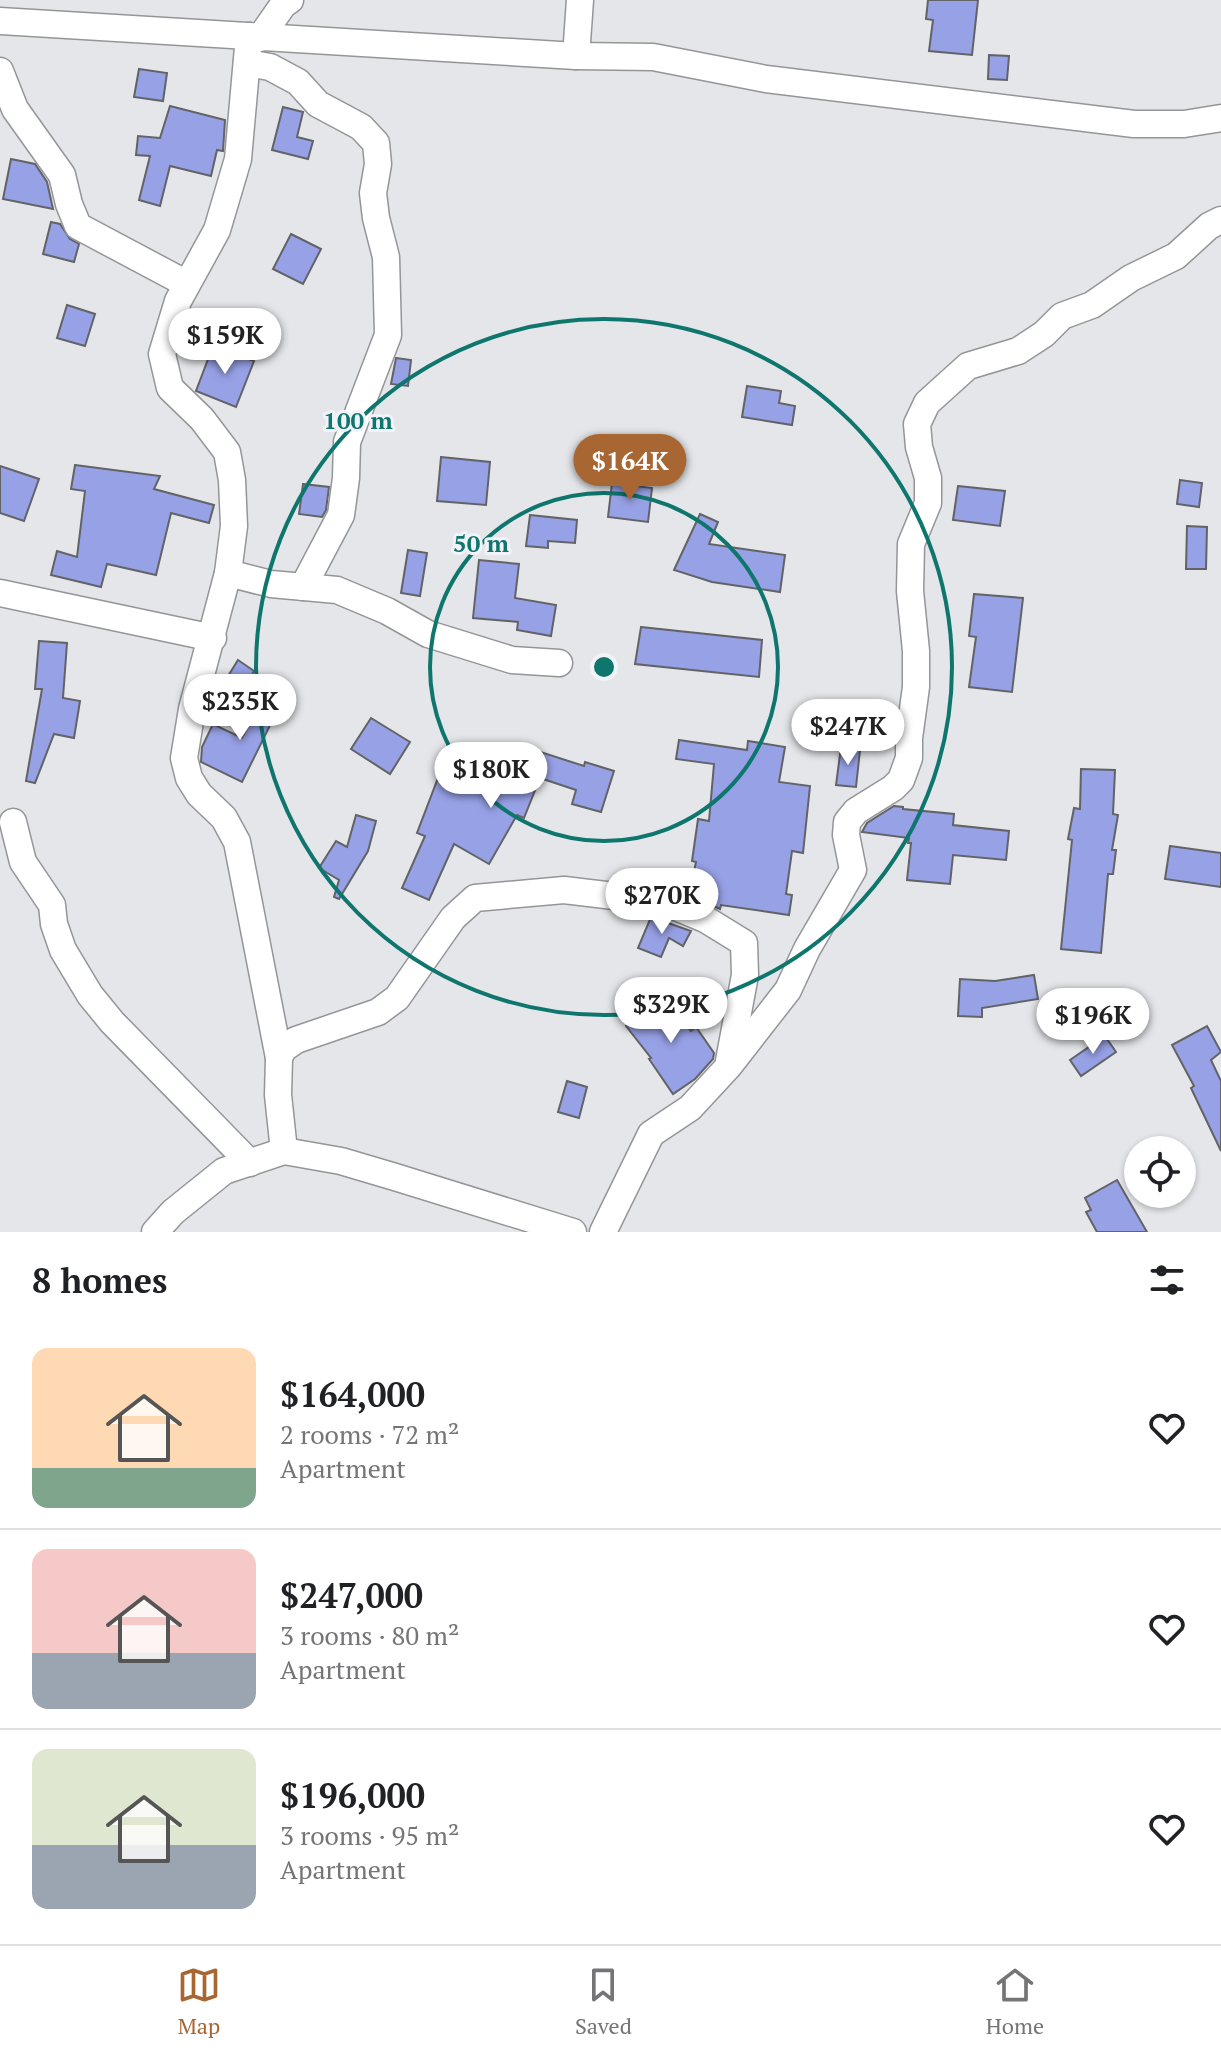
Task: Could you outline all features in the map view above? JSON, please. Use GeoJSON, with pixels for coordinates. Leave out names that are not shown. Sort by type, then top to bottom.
{"type":"FeatureCollection","features":[{"type":"Feature","properties":{"kind":"street"},"geometry":{"type":"LineString","coordinates":[[284,1151],[278,1095],[279,1058],[237,842],[224,818],[199,794],[189,778],[184,758],[192,709],[228,573],[234,526],[232,480],[227,452],[202,419],[170,388],[162,354],[178,301],[217,230],[238,159],[247,63],[255,37],[290,0]]}},
{"type":"Feature","properties":{"kind":"street"},"geometry":{"type":"LineString","coordinates":[[576,56],[580,0]]}},
{"type":"Feature","properties":{"kind":"street"},"geometry":{"type":"LineString","coordinates":[[0,21],[576,56],[653,57],[766,79],[1134,124],[1184,124],[1221,118]]}},
{"type":"Feature","properties":{"kind":"street"},"geometry":{"type":"LineString","coordinates":[[247,63],[270,67],[298,82],[318,104],[361,127],[376,143],[378,164],[373,193],[386,257],[388,335],[347,442],[341,515],[303,587]]}},
{"type":"Feature","properties":{"kind":"street"},"geometry":{"type":"LineString","coordinates":[[0,71],[15,109],[62,175],[78,226],[187,284]]}},
{"type":"Feature","properties":{"kind":"street"},"geometry":{"type":"LineString","coordinates":[[603,1232],[651,1134],[690,1108],[728,1067],[788,990],[807,949],[850,880],[853,870],[846,835],[847,822],[856,811],[901,780],[909,758],[916,675],[910,591],[911,544],[928,503],[928,478],[919,447],[917,424],[927,403],[968,366],[1018,351],[1044,334],[1062,316],[1092,305],[1131,278],[1176,256],[1209,226],[1221,220]]}},
{"type":"Feature","properties":{"kind":"street"},"geometry":{"type":"LineString","coordinates":[[228,573],[271,584],[337,590],[387,611],[428,634],[512,660],[559,663]]}},
{"type":"Feature","properties":{"kind":"street"},"geometry":{"type":"LineString","coordinates":[[0,593],[213,638]]}},
{"type":"Feature","properties":{"kind":"street"},"geometry":{"type":"LineString","coordinates":[[13,822],[23,862],[52,905],[54,924],[63,950],[90,995],[112,1022],[250,1163]]}},
{"type":"Feature","properties":{"kind":"street"},"geometry":{"type":"LineString","coordinates":[[279,1058],[283,1049],[296,1040],[378,1012],[397,998],[453,918],[475,898],[564,890],[664,902],[705,919],[744,943],[745,975],[728,1067]]}},
{"type":"Feature","properties":{"kind":"street"},"geometry":{"type":"LineString","coordinates":[[155,1232],[173,1212],[224,1171],[284,1151],[341,1161],[573,1232]]}},
{"type":"Feature","properties":{"kind":"building"},"geometry":{"type":"Polygon","coordinates":[[[928,0],[978,0],[972,55],[929,51],[933,20],[926,19],[928,0]]]}},
{"type":"Feature","properties":{"kind":"building"},"geometry":{"type":"Polygon","coordinates":[[[989,55],[1009,56],[1007,80],[988,79],[989,55]]]}},
{"type":"Feature","properties":{"kind":"building"},"geometry":{"type":"Polygon","coordinates":[[[139,69],[167,73],[163,101],[134,97],[139,69]]]}},
{"type":"Feature","properties":{"kind":"building"},"geometry":{"type":"Polygon","coordinates":[[[170,106],[225,120],[223,151],[217,150],[211,176],[170,166],[160,206],[139,200],[150,156],[136,155],[138,136],[160,138],[170,106]]]}},
{"type":"Feature","properties":{"kind":"building"},"geometry":{"type":"Polygon","coordinates":[[[283,107],[303,112],[297,137],[313,141],[308,159],[272,150],[283,107]]]}},
{"type":"Feature","properties":{"kind":"building"},"geometry":{"type":"Polygon","coordinates":[[[11,159],[35,164],[47,182],[53,209],[3,199],[11,159]]]}},
{"type":"Feature","properties":{"kind":"building"},"geometry":{"type":"Polygon","coordinates":[[[51,222],[60,224],[70,239],[79,244],[74,262],[43,254],[51,222]]]}},
{"type":"Feature","properties":{"kind":"building"},"geometry":{"type":"Polygon","coordinates":[[[291,234],[321,249],[303,284],[273,269],[291,234]]]}},
{"type":"Feature","properties":{"kind":"building"},"geometry":{"type":"Polygon","coordinates":[[[67,305],[95,314],[85,346],[57,338],[67,305]]]}},
{"type":"Feature","properties":{"kind":"building"},"geometry":{"type":"Polygon","coordinates":[[[213,346],[254,361],[236,407],[196,391],[213,346]]]}},
{"type":"Feature","properties":{"kind":"building"},"geometry":{"type":"Polygon","coordinates":[[[396,358],[411,360],[408,386],[391,384],[396,358]]]}},
{"type":"Feature","properties":{"kind":"building"},"geometry":{"type":"Polygon","coordinates":[[[747,386],[781,391],[779,403],[795,406],[792,425],[742,417],[747,386]]]}},
{"type":"Feature","properties":{"kind":"building"},"geometry":{"type":"Polygon","coordinates":[[[441,457],[490,462],[486,505],[437,501],[441,457]]]}},
{"type":"Feature","properties":{"kind":"building"},"geometry":{"type":"Polygon","coordinates":[[[75,465],[160,476],[154,489],[214,505],[209,523],[171,513],[156,575],[107,564],[101,587],[51,575],[57,551],[77,557],[85,491],[71,489],[75,465]]]}},
{"type":"Feature","properties":{"kind":"building"},"geometry":{"type":"Polygon","coordinates":[[[0,466],[39,479],[24,521],[0,513],[0,466]]]}},
{"type":"Feature","properties":{"kind":"building"},"geometry":{"type":"Polygon","coordinates":[[[1180,480],[1202,483],[1199,507],[1177,504],[1180,480]]]}},
{"type":"Feature","properties":{"kind":"building"},"geometry":{"type":"Polygon","coordinates":[[[612,483],[652,488],[648,522],[608,517],[612,483]]]}},
{"type":"Feature","properties":{"kind":"building"},"geometry":{"type":"Polygon","coordinates":[[[303,484],[329,487],[322,517],[299,514],[303,484]]]}},
{"type":"Feature","properties":{"kind":"building"},"geometry":{"type":"Polygon","coordinates":[[[958,486],[1005,491],[1000,526],[953,520],[958,486]]]}},
{"type":"Feature","properties":{"kind":"building"},"geometry":{"type":"Polygon","coordinates":[[[700,514],[718,522],[709,544],[785,555],[780,592],[712,582],[674,570],[700,514]]]}},
{"type":"Feature","properties":{"kind":"building"},"geometry":{"type":"Polygon","coordinates":[[[530,515],[577,520],[575,543],[548,541],[548,548],[526,546],[530,515]]]}},
{"type":"Feature","properties":{"kind":"building"},"geometry":{"type":"Polygon","coordinates":[[[1187,526],[1207,527],[1206,569],[1186,569],[1187,526]]]}},
{"type":"Feature","properties":{"kind":"building"},"geometry":{"type":"Polygon","coordinates":[[[408,550],[427,553],[420,596],[401,593],[408,550]]]}},
{"type":"Feature","properties":{"kind":"building"},"geometry":{"type":"Polygon","coordinates":[[[479,560],[519,564],[515,598],[556,605],[551,636],[517,630],[518,622],[473,618],[479,560]]]}},
{"type":"Feature","properties":{"kind":"building"},"geometry":{"type":"Polygon","coordinates":[[[974,594],[1023,598],[1012,692],[969,687],[976,637],[969,636],[974,594]]]}},
{"type":"Feature","properties":{"kind":"building"},"geometry":{"type":"Polygon","coordinates":[[[641,627],[762,640],[759,677],[635,664],[641,627]]]}},
{"type":"Feature","properties":{"kind":"building"},"geometry":{"type":"Polygon","coordinates":[[[39,641],[67,643],[63,698],[80,701],[74,738],[54,734],[35,783],[26,781],[42,689],[35,689],[39,641]]]}},
{"type":"Feature","properties":{"kind":"building"},"geometry":{"type":"Polygon","coordinates":[[[238,660],[254,671],[242,691],[225,681],[238,660]]]}},
{"type":"Feature","properties":{"kind":"building"},"geometry":{"type":"Polygon","coordinates":[[[267,691],[283,699],[242,782],[201,762],[202,747],[213,724],[242,738],[267,691]]]}},
{"type":"Feature","properties":{"kind":"building"},"geometry":{"type":"Polygon","coordinates":[[[371,718],[410,742],[390,774],[351,749],[371,718]]]}},
{"type":"Feature","properties":{"kind":"building"},"geometry":{"type":"Polygon","coordinates":[[[679,740],[747,750],[748,741],[785,747],[779,782],[810,786],[803,853],[792,851],[786,894],[792,895],[789,915],[721,905],[720,909],[689,895],[696,862],[692,861],[698,819],[709,821],[714,764],[676,759],[679,740]]]}},
{"type":"Feature","properties":{"kind":"building"},"geometry":{"type":"Polygon","coordinates":[[[841,747],[860,750],[856,787],[836,785],[841,747]]]}},
{"type":"Feature","properties":{"kind":"building"},"geometry":{"type":"Polygon","coordinates":[[[528,748],[584,766],[585,762],[614,771],[601,812],[572,804],[576,790],[540,778],[524,818],[517,815],[489,864],[454,844],[429,900],[402,888],[425,836],[417,833],[446,757],[504,780],[505,777],[517,782],[528,748]]]}},
{"type":"Feature","properties":{"kind":"building"},"geometry":{"type":"Polygon","coordinates":[[[1081,769],[1115,770],[1113,814],[1118,815],[1112,850],[1116,850],[1113,874],[1108,874],[1101,953],[1061,949],[1072,840],[1068,839],[1074,808],[1080,809],[1081,769]]]}},
{"type":"Feature","properties":{"kind":"building"},"geometry":{"type":"Polygon","coordinates":[[[894,806],[954,814],[953,825],[1009,831],[1006,860],[953,855],[950,884],[907,880],[909,838],[862,832],[867,823],[894,806]]]}},
{"type":"Feature","properties":{"kind":"building"},"geometry":{"type":"Polygon","coordinates":[[[356,815],[376,821],[368,851],[339,899],[334,897],[339,880],[319,868],[336,841],[347,847],[356,815]]]}},
{"type":"Feature","properties":{"kind":"building"},"geometry":{"type":"Polygon","coordinates":[[[1170,846],[1221,853],[1221,887],[1165,879],[1170,846]]]}},
{"type":"Feature","properties":{"kind":"building"},"geometry":{"type":"Polygon","coordinates":[[[651,917],[691,931],[683,946],[669,938],[661,957],[638,948],[651,917]]]}},
{"type":"Feature","properties":{"kind":"building"},"geometry":{"type":"Polygon","coordinates":[[[1034,975],[1038,999],[982,1008],[982,1017],[958,1016],[960,979],[995,981],[1034,975]]]}},
{"type":"Feature","properties":{"kind":"building"},"geometry":{"type":"Polygon","coordinates":[[[663,997],[691,1031],[696,1027],[714,1053],[713,1059],[695,1079],[673,1094],[626,1026],[663,997]]]}},
{"type":"Feature","properties":{"kind":"building"},"geometry":{"type":"Polygon","coordinates":[[[1207,1026],[1221,1052],[1211,1060],[1221,1081],[1221,1151],[1191,1088],[1194,1086],[1172,1045],[1207,1026]]]}},
{"type":"Feature","properties":{"kind":"building"},"geometry":{"type":"Polygon","coordinates":[[[1105,1036],[1116,1052],[1081,1076],[1070,1060],[1105,1036]]]}},
{"type":"Feature","properties":{"kind":"building"},"geometry":{"type":"Polygon","coordinates":[[[567,1081],[587,1087],[579,1118],[558,1112],[567,1081]]]}},
{"type":"Feature","properties":{"kind":"building"},"geometry":{"type":"Polygon","coordinates":[[[1117,1180],[1124,1192],[1124,1208],[1133,1208],[1147,1232],[1097,1232],[1086,1212],[1091,1210],[1085,1198],[1117,1180]]]}}]}
